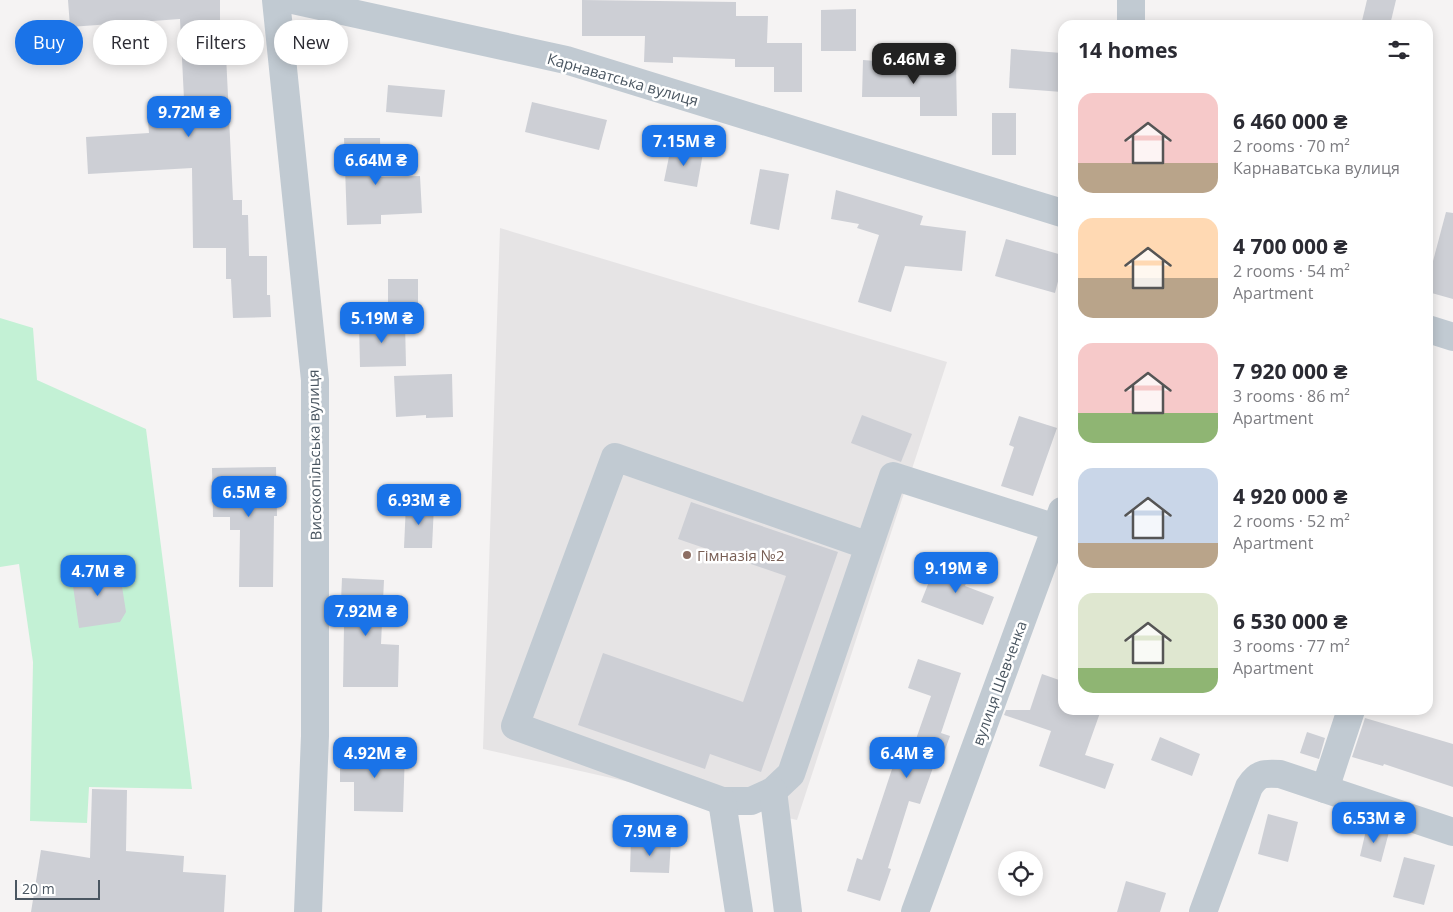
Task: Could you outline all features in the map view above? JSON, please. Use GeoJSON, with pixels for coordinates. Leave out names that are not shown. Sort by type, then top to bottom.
{"type":"FeatureCollection","features":[{"type":"Feature","properties":{"kind":"street","name":"Високопільська вулиця"},"geometry":{"type":"LineString","coordinates":[[276,0],[315,380],[315,736],[308,912]]}},
{"type":"Feature","properties":{"kind":"street","name":"Карнаватська вулиця"},"geometry":{"type":"LineString","coordinates":[[293,0],[566,60],[1058,212]]}},
{"type":"Feature","properties":{"kind":"street"},"geometry":{"type":"LineString","coordinates":[[1131,0],[1131,20]]}},
{"type":"Feature","properties":{"kind":"street"},"geometry":{"type":"LineString","coordinates":[[1433,330],[1453,336]]}},
{"type":"Feature","properties":{"kind":"street"},"geometry":{"type":"LineString","coordinates":[[869,546],[615,457],[515,726],[722,801],[751,801],[773,791],[791,774],[893,476],[1058,519]]}},
{"type":"Feature","properties":{"kind":"street","name":"вулиця Шевченка"},"geometry":{"type":"LineString","coordinates":[[915,912],[1058,522]]}},
{"type":"Feature","properties":{"kind":"street"},"geometry":{"type":"LineString","coordinates":[[1325,789],[1349,715]]}},
{"type":"Feature","properties":{"kind":"street"},"geometry":{"type":"LineString","coordinates":[[1203,912],[1249,788],[1255,778],[1267,773],[1280,774],[1453,832]]}},
{"type":"Feature","properties":{"kind":"street"},"geometry":{"type":"LineString","coordinates":[[773,791],[788,912]]}},
{"type":"Feature","properties":{"kind":"street"},"geometry":{"type":"LineString","coordinates":[[722,801],[739,912]]}},
{"type":"Feature","properties":{"kind":"shaded area","name":"Гімназія №2"},"geometry":{"type":"Polygon","coordinates":[[[500,228],[947,362],[797,820],[483,749],[500,228]]]}},
{"type":"Feature","properties":{"kind":"green space"},"geometry":{"type":"Polygon","coordinates":[[[0,318],[33,328],[37,380],[146,429],[192,789],[89,787],[87,823],[30,821],[33,662],[19,564],[0,567],[0,318]]]}},
{"type":"Feature","properties":{"kind":"building"},"geometry":{"type":"Polygon","coordinates":[[[68,0],[220,0],[220,20],[93,20],[93,25],[83,26],[83,20],[69,20],[68,0]]]}},
{"type":"Feature","properties":{"kind":"building"},"geometry":{"type":"Polygon","coordinates":[[[582,0],[736,2],[736,16],[768,16],[767,43],[802,43],[802,92],[774,92],[774,67],[735,67],[735,59],[673,57],[673,63],[644,62],[645,36],[582,36],[582,0]]]}},
{"type":"Feature","properties":{"kind":"building"},"geometry":{"type":"Polygon","coordinates":[[[1367,0],[1396,0],[1391,20],[1362,20],[1367,0]]]}},
{"type":"Feature","properties":{"kind":"building"},"geometry":{"type":"Polygon","coordinates":[[[856,9],[856,51],[821,51],[821,10],[856,9]]]}},
{"type":"Feature","properties":{"kind":"building"},"geometry":{"type":"Polygon","coordinates":[[[1011,49],[1058,53],[1058,92],[1009,88],[1011,49]]]}},
{"type":"Feature","properties":{"kind":"building"},"geometry":{"type":"Polygon","coordinates":[[[863,60],[889,62],[889,64],[956,63],[957,116],[920,116],[920,97],[862,97],[863,60]]]}},
{"type":"Feature","properties":{"kind":"building"},"geometry":{"type":"Polygon","coordinates":[[[182,65],[226,65],[233,200],[242,200],[242,215],[248,215],[249,256],[267,256],[267,295],[270,295],[271,317],[233,318],[231,279],[226,279],[226,248],[193,248],[192,168],[88,174],[86,137],[149,133],[148,121],[185,119],[182,65]]]}},
{"type":"Feature","properties":{"kind":"building"},"geometry":{"type":"Polygon","coordinates":[[[388,85],[445,90],[442,117],[386,112],[388,85]]]}},
{"type":"Feature","properties":{"kind":"building"},"geometry":{"type":"Polygon","coordinates":[[[532,102],[607,120],[599,150],[525,132],[532,102]]]}},
{"type":"Feature","properties":{"kind":"building"},"geometry":{"type":"Polygon","coordinates":[[[992,113],[1016,113],[1016,155],[992,155],[992,113]]]}},
{"type":"Feature","properties":{"kind":"building"},"geometry":{"type":"Polygon","coordinates":[[[344,138],[380,138],[381,177],[420,176],[422,213],[381,215],[381,224],[347,225],[344,138]]]}},
{"type":"Feature","properties":{"kind":"building"},"geometry":{"type":"Polygon","coordinates":[[[671,147],[703,153],[697,187],[664,181],[671,147]]]}},
{"type":"Feature","properties":{"kind":"building"},"geometry":{"type":"Polygon","coordinates":[[[760,169],[789,174],[779,230],[750,224],[760,169]]]}},
{"type":"Feature","properties":{"kind":"building"},"geometry":{"type":"Polygon","coordinates":[[[836,190],[923,216],[920,225],[966,231],[962,271],[905,266],[891,312],[858,302],[879,235],[857,228],[859,224],[831,219],[836,190]]]}},
{"type":"Feature","properties":{"kind":"building"},"geometry":{"type":"Polygon","coordinates":[[[1446,212],[1453,213],[1453,299],[1433,293],[1433,261],[1446,212]]]}},
{"type":"Feature","properties":{"kind":"building"},"geometry":{"type":"Polygon","coordinates":[[[1006,239],[1058,254],[1058,281],[1055,293],[995,276],[1006,239]]]}},
{"type":"Feature","properties":{"kind":"building"},"geometry":{"type":"Polygon","coordinates":[[[388,279],[418,279],[418,309],[388,309],[388,279]]]}},
{"type":"Feature","properties":{"kind":"building"},"geometry":{"type":"Polygon","coordinates":[[[359,322],[405,322],[406,366],[360,367],[359,322]]]}},
{"type":"Feature","properties":{"kind":"building"},"geometry":{"type":"Polygon","coordinates":[[[452,374],[453,417],[426,418],[426,415],[396,417],[394,376],[452,374]]]}},
{"type":"Feature","properties":{"kind":"building"},"geometry":{"type":"Polygon","coordinates":[[[862,415],[912,434],[901,462],[851,443],[862,415]]]}},
{"type":"Feature","properties":{"kind":"building"},"geometry":{"type":"Polygon","coordinates":[[[1019,416],[1057,428],[1033,496],[1001,486],[1014,447],[1009,445],[1019,416]]]}},
{"type":"Feature","properties":{"kind":"building"},"geometry":{"type":"Polygon","coordinates":[[[276,467],[277,516],[274,516],[273,587],[239,587],[240,530],[230,530],[230,517],[213,517],[212,468],[276,467]]]}},
{"type":"Feature","properties":{"kind":"building"},"geometry":{"type":"Polygon","coordinates":[[[691,502],[838,552],[761,772],[710,754],[705,769],[578,725],[603,653],[743,702],[786,576],[678,539],[691,502]]]}},
{"type":"Feature","properties":{"kind":"building"},"geometry":{"type":"Polygon","coordinates":[[[406,504],[434,505],[432,548],[404,548],[406,504]]]}},
{"type":"Feature","properties":{"kind":"building"},"geometry":{"type":"Polygon","coordinates":[[[938,559],[970,572],[965,586],[994,597],[983,625],[921,602],[938,559]]]}},
{"type":"Feature","properties":{"kind":"building"},"geometry":{"type":"Polygon","coordinates":[[[113,566],[115,581],[121,580],[126,612],[120,622],[79,628],[71,572],[113,566]]]}},
{"type":"Feature","properties":{"kind":"building"},"geometry":{"type":"Polygon","coordinates":[[[342,578],[384,580],[381,644],[399,645],[398,687],[343,687],[344,626],[340,625],[342,578]]]}},
{"type":"Feature","properties":{"kind":"building"},"geometry":{"type":"Polygon","coordinates":[[[918,659],[961,673],[941,733],[950,736],[940,764],[935,762],[920,804],[909,801],[888,868],[891,869],[880,901],[847,891],[857,858],[862,860],[895,760],[907,765],[931,696],[908,688],[918,659]]]}},
{"type":"Feature","properties":{"kind":"building"},"geometry":{"type":"Polygon","coordinates":[[[1042,674],[1058,680],[1058,715],[1099,715],[1085,755],[1114,764],[1105,789],[1039,766],[1051,731],[1004,715],[1006,710],[1030,710],[1042,674]]]}},
{"type":"Feature","properties":{"kind":"building"},"geometry":{"type":"Polygon","coordinates":[[[1365,718],[1453,744],[1453,787],[1384,764],[1383,766],[1352,757],[1365,718]]]}},
{"type":"Feature","properties":{"kind":"building"},"geometry":{"type":"Polygon","coordinates":[[[1307,732],[1325,738],[1319,759],[1300,753],[1307,732]]]}},
{"type":"Feature","properties":{"kind":"building"},"geometry":{"type":"Polygon","coordinates":[[[1160,737],[1200,754],[1192,776],[1151,760],[1160,737]]]}},
{"type":"Feature","properties":{"kind":"building"},"geometry":{"type":"Polygon","coordinates":[[[340,751],[405,752],[403,812],[354,811],[354,782],[340,782],[340,751]]]}},
{"type":"Feature","properties":{"kind":"building"},"geometry":{"type":"Polygon","coordinates":[[[92,789],[127,790],[126,851],[184,856],[183,872],[226,875],[224,912],[31,912],[41,850],[90,858],[92,789]]]}},
{"type":"Feature","properties":{"kind":"building"},"geometry":{"type":"Polygon","coordinates":[[[1268,814],[1298,822],[1288,862],[1258,854],[1268,814]]]}},
{"type":"Feature","properties":{"kind":"building"},"geometry":{"type":"Polygon","coordinates":[[[1367,826],[1389,832],[1381,862],[1360,856],[1367,826]]]}},
{"type":"Feature","properties":{"kind":"building"},"geometry":{"type":"Polygon","coordinates":[[[631,840],[671,842],[669,873],[630,872],[631,840]]]}},
{"type":"Feature","properties":{"kind":"building"},"geometry":{"type":"Polygon","coordinates":[[[1404,857],[1435,865],[1424,905],[1393,897],[1404,857]]]}},
{"type":"Feature","properties":{"kind":"building"},"geometry":{"type":"Polygon","coordinates":[[[1126,881],[1166,893],[1160,912],[1117,912],[1126,881]]]}},
{"type":"Feature","properties":{"kind":"place","name":"Гімназія №2"},"geometry":{"type":"Point","coordinates":[687,555]}}]}
